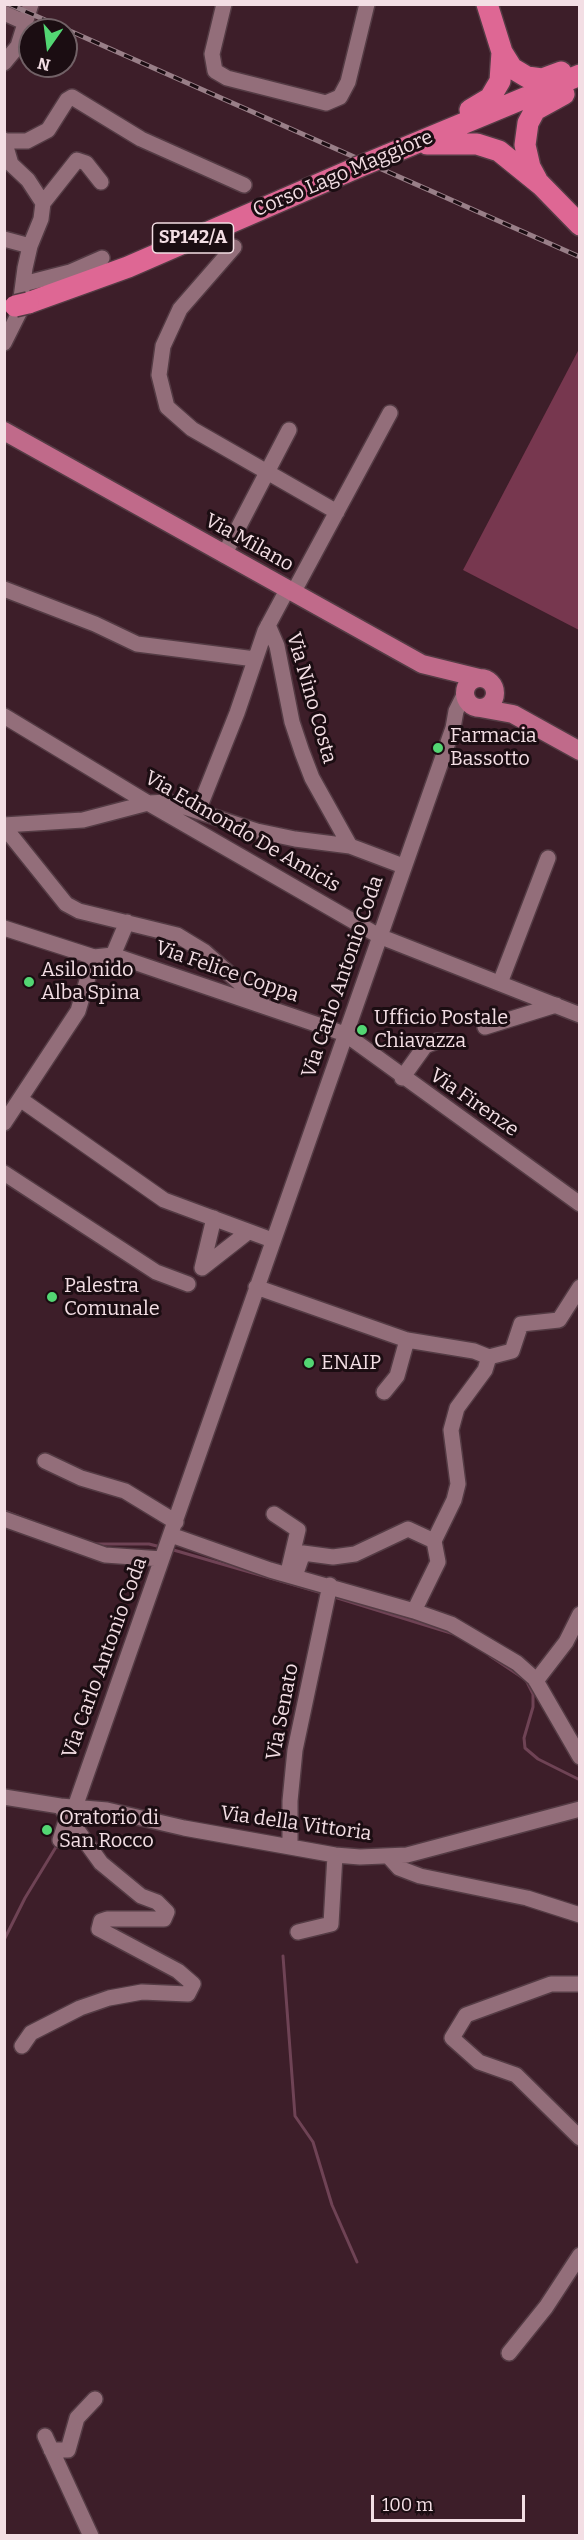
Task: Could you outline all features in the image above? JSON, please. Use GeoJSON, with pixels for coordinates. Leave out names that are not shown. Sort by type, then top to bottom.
{"type":"FeatureCollection","features":[{"type":"Feature","properties":{"kind":"highway"},"geometry":{"type":"LineString","coordinates":[[487,4],[502,52],[512,68],[527,77],[542,79],[567,70],[579,69]]}},
{"type":"Feature","properties":{"kind":"highway"},"geometry":{"type":"LineString","coordinates":[[420,141],[439,124],[484,104],[490,98],[500,81],[502,52]]}},
{"type":"Feature","properties":{"kind":"highway","name":"Corso Lago Maggiore"},"geometry":{"type":"LineString","coordinates":[[17,300],[128,267],[579,75]]}},
{"type":"Feature","properties":{"kind":"highway"},"geometry":{"type":"LineString","coordinates":[[541,185],[530,167],[525,145],[528,123],[535,110],[548,101],[579,87]]}},
{"type":"Feature","properties":{"kind":"highway"},"geometry":{"type":"LineString","coordinates":[[420,141],[477,144],[499,151],[541,185],[579,225]]}},
{"type":"Feature","properties":{"kind":"main road","name":"Via Milano"},"geometry":{"type":"LineString","coordinates":[[4,431],[422,664],[473,695],[513,714],[579,751]]}},
{"type":"Feature","properties":{"kind":"main road","name":"Via Milano"},"geometry":{"type":"LineString","coordinates":[[473,695],[488,680],[495,693],[513,714]]}},
{"type":"Feature","properties":{"kind":"street"},"geometry":{"type":"LineString","coordinates":[[26,18],[31,4]]}},
{"type":"Feature","properties":{"kind":"street"},"geometry":{"type":"LineString","coordinates":[[224,4],[212,54],[215,70],[227,78],[326,103],[340,97],[348,82],[367,4]]}},
{"type":"Feature","properties":{"kind":"street"},"geometry":{"type":"LineString","coordinates":[[4,13],[18,19]]}},
{"type":"Feature","properties":{"kind":"street"},"geometry":{"type":"LineString","coordinates":[[4,63],[18,46]]}},
{"type":"Feature","properties":{"kind":"street"},"geometry":{"type":"LineString","coordinates":[[43,202],[28,180],[11,164],[5,141],[27,141],[48,130],[72,96],[141,139],[244,185]]}},
{"type":"Feature","properties":{"kind":"street"},"geometry":{"type":"LineString","coordinates":[[4,343],[19,313],[17,300],[30,246],[42,219],[43,202],[77,160],[86,163],[101,182]]}},
{"type":"Feature","properties":{"kind":"street"},"geometry":{"type":"LineString","coordinates":[[4,239],[30,246]]}},
{"type":"Feature","properties":{"kind":"street"},"geometry":{"type":"LineString","coordinates":[[234,247],[180,309],[163,346],[159,375],[167,407],[192,429],[337,512]]}},
{"type":"Feature","properties":{"kind":"street"},"geometry":{"type":"LineString","coordinates":[[17,300],[102,258]]}},
{"type":"Feature","properties":{"kind":"street"},"geometry":{"type":"LineString","coordinates":[[198,812],[268,625],[337,512],[390,413]]}},
{"type":"Feature","properties":{"kind":"street"},"geometry":{"type":"LineString","coordinates":[[224,555],[289,430]]}},
{"type":"Feature","properties":{"kind":"street"},"geometry":{"type":"LineString","coordinates":[[4,589],[95,624],[137,644],[255,659]]}},
{"type":"Feature","properties":{"kind":"street","name":"Via Nino Costa"},"geometry":{"type":"LineString","coordinates":[[268,625],[279,655],[292,722],[302,752],[312,778],[350,846]]}},
{"type":"Feature","properties":{"kind":"street","name":"Via Carlo Antonio Coda"},"geometry":{"type":"LineString","coordinates":[[60,1840],[67,1811],[101,1726],[173,1529],[272,1240],[453,728],[456,711],[473,695]]}},
{"type":"Feature","properties":{"kind":"street","name":"Via Edmondo De Amicis"},"geometry":{"type":"LineString","coordinates":[[4,716],[147,803],[379,936],[579,1015]]}},
{"type":"Feature","properties":{"kind":"street"},"geometry":{"type":"LineString","coordinates":[[266,1008],[205,952],[177,935],[79,911],[66,904],[9,833],[6,825],[83,820],[147,803],[169,802],[257,831],[295,839],[350,846],[403,866]]}},
{"type":"Feature","properties":{"kind":"street"},"geometry":{"type":"LineString","coordinates":[[500,983],[548,858]]}},
{"type":"Feature","properties":{"kind":"street"},"geometry":{"type":"LineString","coordinates":[[113,955],[127,922]]}},
{"type":"Feature","properties":{"kind":"street","name":"Via Felice Coppa"},"geometry":{"type":"LineString","coordinates":[[4,928],[94,957],[113,955],[345,1034]]}},
{"type":"Feature","properties":{"kind":"street"},"geometry":{"type":"LineString","coordinates":[[4,1123],[78,1011],[94,957]]}},
{"type":"Feature","properties":{"kind":"street"},"geometry":{"type":"LineString","coordinates":[[485,1027],[556,1005]]}},
{"type":"Feature","properties":{"kind":"street","name":"Via Firenze"},"geometry":{"type":"LineString","coordinates":[[345,1034],[402,1078],[579,1204]]}},
{"type":"Feature","properties":{"kind":"street"},"geometry":{"type":"LineString","coordinates":[[402,1078],[425,1046],[437,1041]]}},
{"type":"Feature","properties":{"kind":"street"},"geometry":{"type":"LineString","coordinates":[[20,1099],[165,1200],[272,1240]]}},
{"type":"Feature","properties":{"kind":"street"},"geometry":{"type":"LineString","coordinates":[[4,1173],[156,1272],[188,1284]]}},
{"type":"Feature","properties":{"kind":"street"},"geometry":{"type":"LineString","coordinates":[[214,1218],[202,1268],[248,1232]]}},
{"type":"Feature","properties":{"kind":"street"},"geometry":{"type":"LineString","coordinates":[[256,1287],[407,1340],[474,1351],[489,1358],[512,1351],[521,1324],[559,1320],[579,1287]]}},
{"type":"Feature","properties":{"kind":"street"},"geometry":{"type":"LineString","coordinates":[[384,1392],[397,1376],[407,1340]]}},
{"type":"Feature","properties":{"kind":"street"},"geometry":{"type":"LineString","coordinates":[[414,1611],[438,1562],[434,1541],[454,1500],[459,1484],[452,1430],[457,1408],[485,1370],[489,1358]]}},
{"type":"Feature","properties":{"kind":"street"},"geometry":{"type":"LineString","coordinates":[[45,1461],[81,1478],[125,1491],[173,1529],[291,1575],[330,1585],[451,1624],[517,1663],[536,1681],[579,1757]]}},
{"type":"Feature","properties":{"kind":"street"},"geometry":{"type":"LineString","coordinates":[[274,1514],[298,1530],[291,1575]]}},
{"type":"Feature","properties":{"kind":"street"},"geometry":{"type":"LineString","coordinates":[[4,1519],[105,1555],[162,1559]]}},
{"type":"Feature","properties":{"kind":"street"},"geometry":{"type":"LineString","coordinates":[[291,1575],[303,1553],[333,1557],[355,1554],[408,1528],[434,1541]]}},
{"type":"Feature","properties":{"kind":"street","name":"Via Senato"},"geometry":{"type":"LineString","coordinates":[[290,1847],[290,1801],[295,1750],[330,1585]]}},
{"type":"Feature","properties":{"kind":"street"},"geometry":{"type":"LineString","coordinates":[[536,1681],[566,1642],[579,1614]]}},
{"type":"Feature","properties":{"kind":"street","name":"Via della Vittoria"},"geometry":{"type":"LineString","coordinates":[[4,1797],[67,1811],[107,1810],[184,1828],[335,1856],[390,1858],[579,1809]]}},
{"type":"Feature","properties":{"kind":"street"},"geometry":{"type":"LineString","coordinates":[[22,2046],[31,2033],[80,2008],[142,1992],[188,1994],[193,1984],[178,1971],[99,1929],[101,1921],[107,1918],[164,1919],[167,1912],[157,1902],[141,1896],[100,1863],[67,1811]]}},
{"type":"Feature","properties":{"kind":"street"},"geometry":{"type":"LineString","coordinates":[[298,1932],[332,1924],[335,1856]]}},
{"type":"Feature","properties":{"kind":"street"},"geometry":{"type":"LineString","coordinates":[[390,1858],[399,1868],[420,1876],[527,1898],[579,1915]]}},
{"type":"Feature","properties":{"kind":"street"},"geometry":{"type":"LineString","coordinates":[[579,1984],[551,1984],[466,2014],[452,2038],[479,2062],[516,2075],[579,2138]]}},
{"type":"Feature","properties":{"kind":"street"},"geometry":{"type":"LineString","coordinates":[[509,2353],[546,2307],[579,2255]]}},
{"type":"Feature","properties":{"kind":"street"},"geometry":{"type":"LineString","coordinates":[[91,2535],[48,2443],[68,2450],[77,2418],[95,2399]]}},
{"type":"Feature","properties":{"kind":"shaded area"},"geometry":{"type":"Polygon","coordinates":[[[579,349],[579,630],[463,570],[579,349]]]}},
{"type":"Feature","properties":{"kind":"waterway"},"geometry":{"type":"LineString","coordinates":[[4,1511],[47,1527]]}},
{"type":"Feature","properties":{"kind":"waterway"},"geometry":{"type":"LineString","coordinates":[[96,1544],[149,1544],[161,1547]]}},
{"type":"Feature","properties":{"kind":"waterway"},"geometry":{"type":"LineString","coordinates":[[170,1549],[322,1593]]}},
{"type":"Feature","properties":{"kind":"waterway"},"geometry":{"type":"LineString","coordinates":[[331,1596],[454,1634]]}},
{"type":"Feature","properties":{"kind":"waterway"},"geometry":{"type":"LineString","coordinates":[[490,1656],[526,1680],[533,1694],[533,1707],[524,1738],[525,1748],[538,1759],[580,1780]]}},
{"type":"Feature","properties":{"kind":"waterway"},"geometry":{"type":"LineString","coordinates":[[4,1940],[25,1898],[56,1847]]}},
{"type":"Feature","properties":{"kind":"waterway"},"geometry":{"type":"LineString","coordinates":[[283,1956],[295,2116],[313,2142],[332,2205],[357,2262]]}},
{"type":"Feature","properties":{"kind":"railway"},"geometry":{"type":"LineString","coordinates":[[9,4],[580,257]]}},
{"type":"Feature","properties":{"kind":"place","name":"Farmacia Bassotto"},"geometry":{"type":"Point","coordinates":[438,748]}},
{"type":"Feature","properties":{"kind":"place","name":"Asilo nido Alba Spina"},"geometry":{"type":"Point","coordinates":[29,982]}},
{"type":"Feature","properties":{"kind":"place","name":"Ufficio Postale Chiavazza"},"geometry":{"type":"Point","coordinates":[362,1030]}},
{"type":"Feature","properties":{"kind":"place","name":"Palestra Comunale"},"geometry":{"type":"Point","coordinates":[52,1297]}},
{"type":"Feature","properties":{"kind":"place","name":"ENAIP"},"geometry":{"type":"Point","coordinates":[309,1363]}},
{"type":"Feature","properties":{"kind":"place","name":"Oratorio di San Rocco"},"geometry":{"type":"Point","coordinates":[47,1830]}}]}
